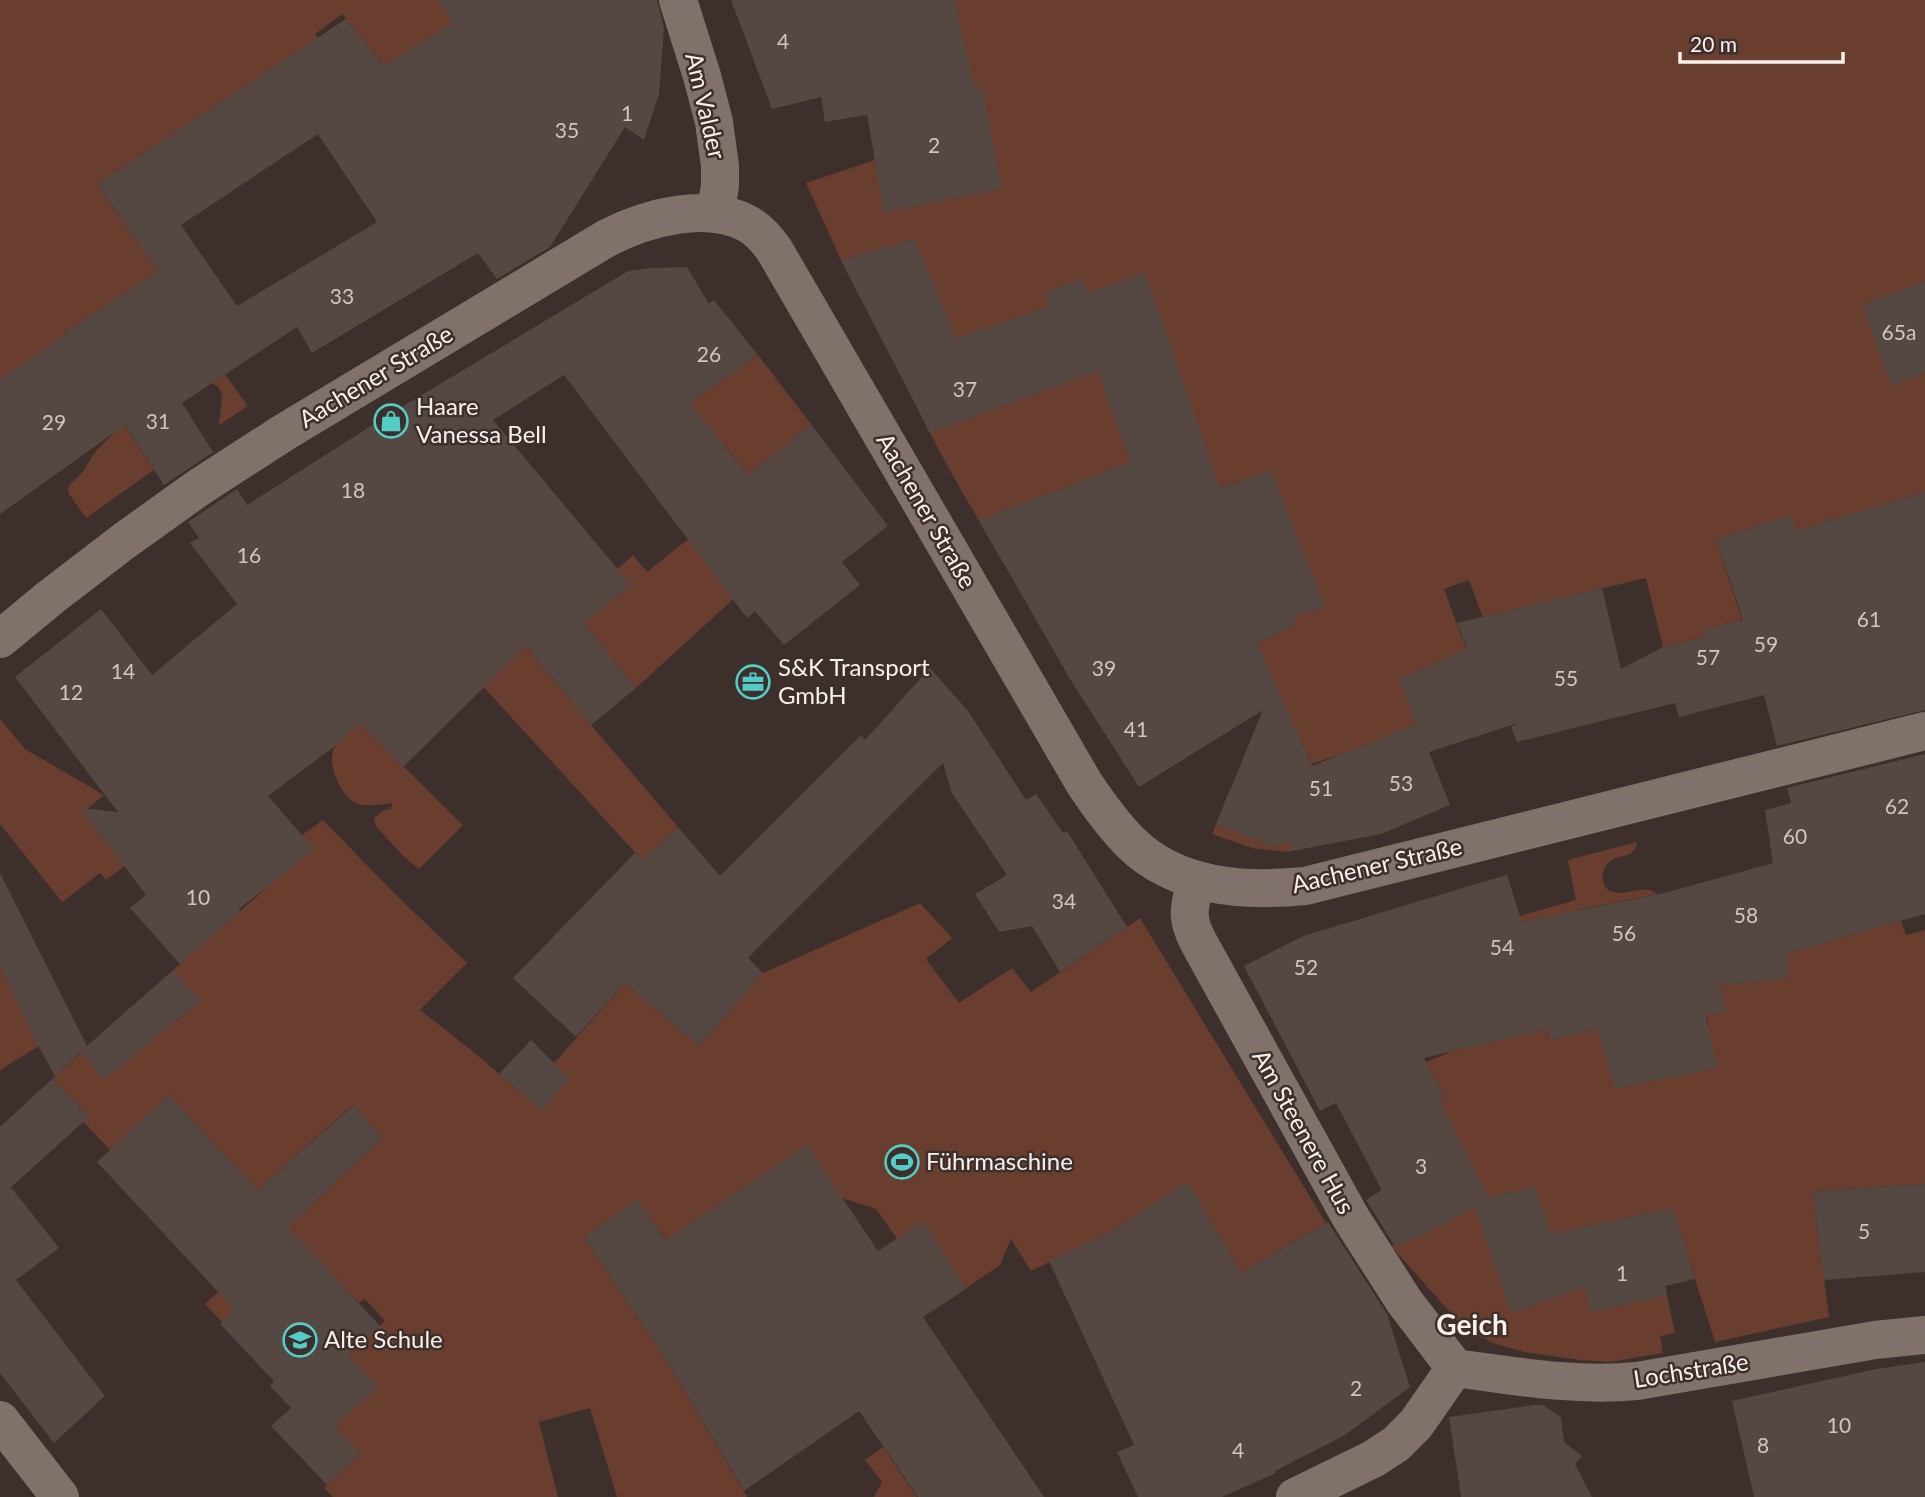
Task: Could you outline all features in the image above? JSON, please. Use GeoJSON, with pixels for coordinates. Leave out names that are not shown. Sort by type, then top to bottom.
{"type":"FeatureCollection","features":[{"type":"Feature","properties":{"kind":"street","name":"Am Valder"},"geometry":{"type":"LineString","coordinates":[[678,0],[702,76],[713,122],[720,166],[715,214]]}},
{"type":"Feature","properties":{"kind":"street","name":"Aachener Straße"},"geometry":{"type":"LineString","coordinates":[[0,639],[113,549],[198,488],[283,433],[596,245],[622,230],[645,222],[692,214],[715,214],[750,224],[775,251],[1099,805],[1133,845],[1167,869],[1196,880],[1247,889],[1305,886],[1925,731]]}},
{"type":"Feature","properties":{"kind":"street","name":"Am Steenere Hus"},"geometry":{"type":"LineString","coordinates":[[1196,880],[1189,921],[1199,943],[1351,1218],[1404,1301],[1455,1368]]}},
{"type":"Feature","properties":{"kind":"street","name":"Lochstraße"},"geometry":{"type":"LineString","coordinates":[[1455,1368],[1558,1381],[1615,1383],[1875,1340],[1925,1335]]}},
{"type":"Feature","properties":{"kind":"street"},"geometry":{"type":"LineString","coordinates":[[1295,1497],[1373,1459],[1396,1444],[1416,1424],[1455,1368]]}},
{"type":"Feature","properties":{"kind":"street"},"geometry":{"type":"LineString","coordinates":[[0,1420],[60,1497]]}},
{"type":"Feature","properties":{"kind":"shaded area"},"geometry":{"type":"Polygon","coordinates":[[[0,0],[438,0],[448,14],[481,41],[399,83],[342,14],[315,34],[318,38],[97,184],[158,271],[64,333],[154,470],[86,518],[68,489],[96,451],[119,428],[0,402],[0,0]]]}},
{"type":"Feature","properties":{"kind":"shaded area"},"geometry":{"type":"Polygon","coordinates":[[[898,0],[1925,0],[1925,577],[1873,594],[1845,515],[1800,530],[1810,561],[1716,539],[1742,620],[1704,629],[1705,637],[1663,647],[1646,578],[1494,614],[1493,645],[1469,580],[1444,589],[1468,654],[1411,709],[1420,735],[1350,763],[1345,753],[1311,764],[1281,698],[1239,652],[1296,624],[1242,480],[1005,566],[943,457],[914,401],[890,344],[885,346],[841,260],[806,183],[875,160],[898,0]]]}},
{"type":"Feature","properties":{"kind":"shaded area"},"geometry":{"type":"Polygon","coordinates":[[[758,355],[811,424],[748,475],[726,447],[683,408],[758,355]]]}},
{"type":"Feature","properties":{"kind":"shaded area"},"geometry":{"type":"Polygon","coordinates":[[[224,373],[248,406],[219,425],[222,396],[219,387],[210,382],[224,373]]]}},
{"type":"Feature","properties":{"kind":"shaded area"},"geometry":{"type":"Polygon","coordinates":[[[692,536],[834,569],[766,624],[740,593],[636,688],[584,623],[610,576],[633,555],[647,572],[692,536]]]}},
{"type":"Feature","properties":{"kind":"shaded area"},"geometry":{"type":"Polygon","coordinates":[[[483,594],[678,827],[642,860],[435,634],[483,594]]]}},
{"type":"Feature","properties":{"kind":"shaded area"},"geometry":{"type":"Polygon","coordinates":[[[0,719],[25,749],[104,795],[86,810],[88,818],[114,852],[157,841],[106,880],[100,873],[62,902],[0,824],[0,719]]]}},
{"type":"Feature","properties":{"kind":"shaded area"},"geometry":{"type":"Polygon","coordinates":[[[359,723],[463,825],[419,869],[403,856],[375,825],[374,818],[384,810],[391,809],[392,803],[358,804],[346,795],[336,779],[332,753],[343,737],[359,723]]]}},
{"type":"Feature","properties":{"kind":"shaded area"},"geometry":{"type":"Polygon","coordinates":[[[1276,771],[1292,851],[1252,848],[1212,834],[1230,789],[1276,771]]]}},
{"type":"Feature","properties":{"kind":"shaded area"},"geometry":{"type":"Polygon","coordinates":[[[323,820],[467,963],[420,1010],[525,1096],[625,983],[699,1046],[763,973],[920,903],[952,938],[926,959],[959,1003],[1012,968],[1031,992],[1140,918],[1326,1223],[1238,1275],[1233,1270],[1237,1266],[1188,1183],[1108,1233],[1031,1271],[1011,1239],[1000,1265],[943,1304],[876,1209],[842,1198],[667,1242],[637,1200],[584,1237],[669,1364],[747,1497],[617,1497],[590,1408],[539,1422],[558,1497],[333,1497],[324,1488],[360,1454],[334,1426],[346,1415],[348,1355],[385,1321],[365,1299],[359,1303],[305,1246],[222,1322],[205,1304],[383,1138],[353,1105],[257,1190],[169,1095],[110,1150],[78,1116],[83,1110],[53,1078],[140,999],[177,1021],[200,1001],[172,971],[265,889],[302,835],[323,820]]]}},
{"type":"Feature","properties":{"kind":"shaded area"},"geometry":{"type":"Polygon","coordinates":[[[1637,842],[1632,852],[1607,864],[1603,871],[1604,884],[1613,892],[1647,890],[1657,894],[1578,910],[1683,1032],[1709,1026],[1703,999],[1710,940],[1779,911],[1857,933],[1901,921],[1906,935],[1925,930],[1925,1184],[1813,1191],[1829,1317],[1715,1342],[1680,1232],[1665,1286],[1675,1333],[1660,1336],[1663,1353],[1610,1362],[1524,1352],[1493,1343],[1464,1328],[1391,1246],[1406,1238],[1356,1140],[1445,1099],[1426,1062],[1455,1050],[1406,905],[1507,875],[1520,916],[1576,900],[1568,860],[1637,842]]]}},
{"type":"Feature","properties":{"kind":"shaded area"},"geometry":{"type":"Polygon","coordinates":[[[0,965],[39,1046],[0,1070],[0,965]]]}},
{"type":"Feature","properties":{"kind":"shaded area"},"geometry":{"type":"Polygon","coordinates":[[[883,1447],[917,1497],[874,1497],[882,1482],[865,1460],[883,1447]]]}},
{"type":"Feature","properties":{"kind":"building"},"geometry":{"type":"Polygon","coordinates":[[[438,0],[657,0],[664,29],[659,94],[644,140],[625,127],[550,247],[497,279],[478,253],[312,353],[297,327],[182,403],[213,452],[164,485],[125,425],[0,514],[0,379],[158,271],[97,184],[346,19],[384,65],[453,23],[438,0]],[[318,134],[181,225],[237,306],[377,222],[318,134]]]}},
{"type":"Feature","properties":{"kind":"building"},"geometry":{"type":"Polygon","coordinates":[[[731,0],[954,0],[974,87],[982,86],[1001,189],[884,212],[867,115],[825,122],[821,97],[772,109],[731,0]]]}},
{"type":"Feature","properties":{"kind":"building"},"geometry":{"type":"Polygon","coordinates":[[[914,239],[957,338],[1049,306],[1044,292],[1083,279],[1088,293],[1145,272],[1220,488],[1271,470],[1325,606],[1294,617],[1297,624],[1257,643],[1312,766],[1416,724],[1399,679],[1467,649],[1457,623],[1602,588],[1621,669],[1663,647],[1705,637],[1703,629],[1743,620],[1716,539],[1791,515],[1796,531],[1925,492],[1925,710],[1777,746],[1764,695],[1679,717],[1675,703],[1517,742],[1511,727],[1518,723],[1429,752],[1450,805],[1381,834],[1292,851],[1290,843],[1272,846],[1216,824],[1263,710],[1139,787],[1070,679],[979,520],[1130,462],[1098,371],[930,433],[841,260],[914,239]]]}},
{"type":"Feature","properties":{"kind":"building"},"geometry":{"type":"Polygon","coordinates":[[[687,267],[709,304],[714,300],[758,355],[690,403],[748,475],[811,424],[888,526],[842,562],[860,585],[784,645],[755,611],[747,618],[564,375],[493,420],[631,585],[584,623],[636,688],[591,725],[526,646],[403,767],[359,723],[335,746],[268,796],[314,849],[238,910],[241,911],[180,964],[130,908],[146,895],[80,808],[118,812],[15,677],[101,609],[152,675],[237,604],[190,543],[199,538],[188,522],[237,489],[247,505],[385,417],[628,271],[687,267]]]}},
{"type":"Feature","properties":{"kind":"building"},"geometry":{"type":"Polygon","coordinates":[[[1925,281],[1925,373],[1892,386],[1862,305],[1925,281]]]}},
{"type":"Feature","properties":{"kind":"building"},"geometry":{"type":"Polygon","coordinates":[[[930,668],[968,711],[1026,800],[1036,794],[1063,833],[1067,831],[1127,927],[1060,972],[1032,926],[999,932],[975,894],[1007,875],[952,793],[943,763],[748,958],[763,973],[699,1046],[625,983],[576,1037],[513,978],[635,853],[642,860],[678,827],[720,876],[861,735],[865,740],[930,668]]]}},
{"type":"Feature","properties":{"kind":"building"},"geometry":{"type":"Polygon","coordinates":[[[1925,754],[1925,914],[1786,954],[1788,978],[1720,986],[1726,1012],[1706,1015],[1717,1068],[1616,1089],[1597,1029],[1551,1040],[1548,1029],[1424,1058],[1445,1099],[1440,1102],[1489,1198],[1535,1186],[1551,1234],[1673,1208],[1695,1279],[1665,1286],[1667,1295],[1590,1313],[1585,1287],[1511,1313],[1475,1208],[1396,1248],[1366,1200],[1382,1190],[1336,1103],[1320,1111],[1244,966],[1303,936],[1507,875],[1521,922],[1668,892],[1773,863],[1765,810],[1791,803],[1787,788],[1925,754]]]}},
{"type":"Feature","properties":{"kind":"building"},"geometry":{"type":"Polygon","coordinates":[[[0,873],[87,1046],[173,970],[201,1001],[104,1079],[81,1052],[55,1076],[0,965],[0,873]]]}},
{"type":"Feature","properties":{"kind":"building"},"geometry":{"type":"Polygon","coordinates":[[[531,1040],[570,1079],[541,1110],[499,1074],[531,1040]]]}},
{"type":"Feature","properties":{"kind":"building"},"geometry":{"type":"Polygon","coordinates":[[[53,1078],[89,1117],[11,1187],[59,1248],[16,1280],[105,1396],[54,1443],[0,1373],[0,1127],[53,1078]]]}},
{"type":"Feature","properties":{"kind":"building"},"geometry":{"type":"Polygon","coordinates":[[[169,1095],[257,1190],[354,1105],[383,1138],[288,1227],[380,1326],[348,1355],[378,1387],[334,1426],[360,1454],[327,1485],[271,1426],[291,1408],[270,1386],[274,1381],[220,1324],[234,1309],[97,1162],[169,1095]]]}},
{"type":"Feature","properties":{"kind":"building"},"geometry":{"type":"Polygon","coordinates":[[[807,1145],[878,1251],[923,1221],[966,1289],[923,1317],[1044,1497],[918,1497],[859,1411],[744,1491],[669,1364],[584,1237],[637,1199],[665,1240],[807,1145]]]}},
{"type":"Feature","properties":{"kind":"building"},"geometry":{"type":"Polygon","coordinates":[[[1188,1182],[1241,1273],[1328,1222],[1387,1314],[1410,1387],[1345,1435],[1275,1471],[1276,1473],[1222,1497],[1138,1497],[1117,1452],[1134,1445],[1049,1261],[1108,1233],[1188,1182]]]}},
{"type":"Feature","properties":{"kind":"building"},"geometry":{"type":"Polygon","coordinates":[[[1925,1184],[1925,1272],[1824,1280],[1813,1191],[1925,1184]]]}},
{"type":"Feature","properties":{"kind":"building"},"geometry":{"type":"Polygon","coordinates":[[[1925,1362],[1925,1497],[1754,1497],[1732,1401],[1876,1369],[1925,1362]]]}},
{"type":"Feature","properties":{"kind":"building"},"geometry":{"type":"Polygon","coordinates":[[[1543,1405],[1561,1417],[1564,1442],[1582,1456],[1575,1464],[1592,1497],[1461,1497],[1449,1417],[1543,1405]]]}},
{"type":"Feature","properties":{"kind":"place","name":"Haare Vanessa Bell"},"geometry":{"type":"Point","coordinates":[391,421]}},
{"type":"Feature","properties":{"kind":"place","name":"S&K Transport GmbH"},"geometry":{"type":"Point","coordinates":[753,682]}},
{"type":"Feature","properties":{"kind":"place","name":"Führmaschine"},"geometry":{"type":"Point","coordinates":[902,1162]}},
{"type":"Feature","properties":{"kind":"place","name":"Alte Schule"},"geometry":{"type":"Point","coordinates":[300,1340]}},
{"type":"Feature","properties":{"kind":"district","name":"Geich"},"geometry":{"type":"Point","coordinates":[1472,1325]}}]}
